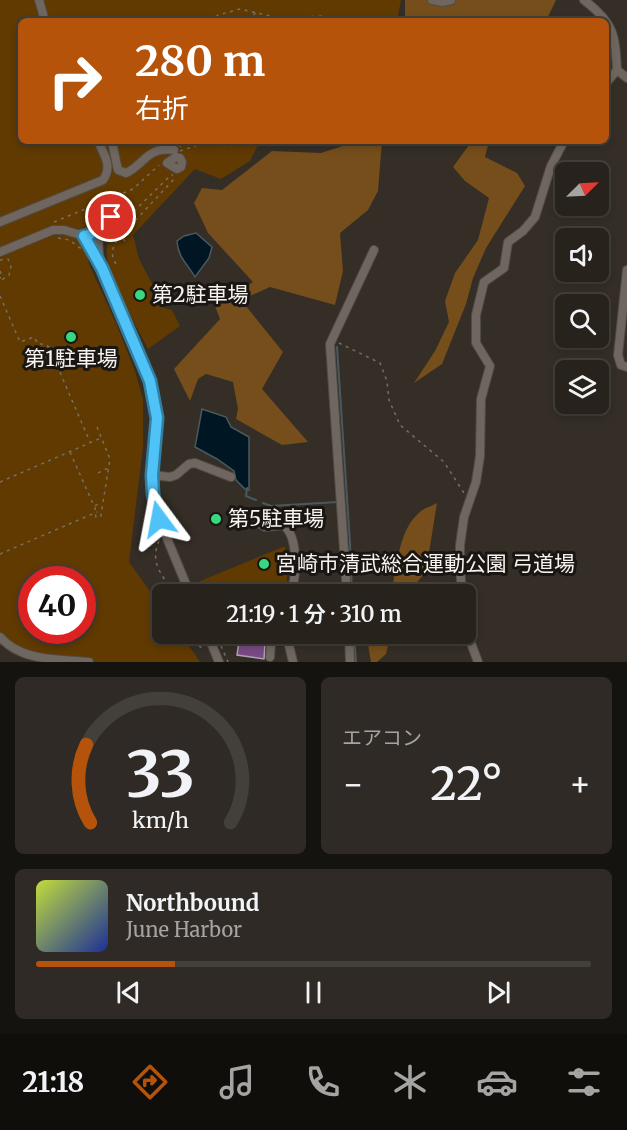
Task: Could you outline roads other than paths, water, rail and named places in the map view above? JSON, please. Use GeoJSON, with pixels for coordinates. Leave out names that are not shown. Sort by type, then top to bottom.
{"type":"FeatureCollection","features":[{"type":"Feature","properties":{"kind":"street"},"geometry":{"type":"LineString","coordinates":[[39,0],[44,18]]}},
{"type":"Feature","properties":{"kind":"street"},"geometry":{"type":"LineString","coordinates":[[432,0],[442,2],[452,0]]}},
{"type":"Feature","properties":{"kind":"street"},"geometry":{"type":"LineString","coordinates":[[584,0],[604,18]]}},
{"type":"Feature","properties":{"kind":"street"},"geometry":{"type":"LineString","coordinates":[[609,25],[616,48],[617,70],[609,79]]}},
{"type":"Feature","properties":{"kind":"street"},"geometry":{"type":"LineString","coordinates":[[617,70],[627,78]]}},
{"type":"Feature","properties":{"kind":"street"},"geometry":{"type":"LineString","coordinates":[[0,222],[103,180],[108,173],[109,166],[99,144]]}},
{"type":"Feature","properties":{"kind":"street"},"geometry":{"type":"LineString","coordinates":[[112,144],[118,170],[126,173],[152,153],[168,149],[177,151]]}},
{"type":"Feature","properties":{"kind":"street"},"geometry":{"type":"LineString","coordinates":[[462,584],[460,545],[464,517],[476,482],[480,456],[482,399],[490,366],[477,343],[476,315],[484,282],[504,268],[508,242],[523,231],[535,217],[551,166],[562,144]]}},
{"type":"Feature","properties":{"kind":"street"},"geometry":{"type":"LineString","coordinates":[[86,239],[111,217],[100,233],[97,247],[102,268]]}},
{"type":"Feature","properties":{"kind":"street"},"geometry":{"type":"LineString","coordinates":[[2,255],[53,230],[64,230],[86,239],[102,268],[150,381],[157,418],[152,475],[153,494],[159,519],[186,584]]}},
{"type":"Feature","properties":{"kind":"street"},"geometry":{"type":"LineString","coordinates":[[346,584],[330,364],[331,339],[374,250]]}},
{"type":"Feature","properties":{"kind":"street"},"geometry":{"type":"LineString","coordinates":[[627,270],[618,355],[621,365],[627,367]]}},
{"type":"Feature","properties":{"kind":"street"},"geometry":{"type":"LineString","coordinates":[[152,475],[170,477],[189,464],[195,463],[231,477]]}},
{"type":"Feature","properties":{"kind":"street"},"geometry":{"type":"LineString","coordinates":[[258,523],[265,527],[283,525],[290,529],[295,570],[294,584]]}},
{"type":"Feature","properties":{"kind":"street"},"geometry":{"type":"LineString","coordinates":[[0,637],[18,651],[38,657],[89,662]]}},
{"type":"Feature","properties":{"kind":"street"},"geometry":{"type":"LineString","coordinates":[[207,644],[219,662]]}},
{"type":"Feature","properties":{"kind":"street"},"geometry":{"type":"LineString","coordinates":[[270,657],[272,644]]}},
{"type":"Feature","properties":{"kind":"street"},"geometry":{"type":"LineString","coordinates":[[289,644],[293,662]]}},
{"type":"Feature","properties":{"kind":"street"},"geometry":{"type":"LineString","coordinates":[[349,644],[350,662]]}},
{"type":"Feature","properties":{"kind":"street"},"geometry":{"type":"LineString","coordinates":[[470,644],[478,662]]}},
{"type":"Feature","properties":{"kind":"water"},"geometry":{"type":"Polygon","coordinates":[[[196,233],[212,247],[209,258],[195,277],[181,256],[177,241],[184,236],[196,233]]]}},
{"type":"Feature","properties":{"kind":"water"},"geometry":{"type":"Polygon","coordinates":[[[202,409],[226,417],[231,427],[249,437],[249,490],[236,480],[234,471],[195,447],[202,409]]]}},
{"type":"Feature","properties":{"kind":"waterway"},"geometry":{"type":"LineString","coordinates":[[337,347],[352,584]]}},
{"type":"Feature","properties":{"kind":"waterway"},"geometry":{"type":"LineString","coordinates":[[247,488],[246,496],[256,500]]}},
{"type":"Feature","properties":{"kind":"waterway"},"geometry":{"type":"LineString","coordinates":[[263,503],[271,506],[338,502]]}},
{"type":"Feature","properties":{"kind":"waterway"},"geometry":{"type":"LineString","coordinates":[[355,644],[356,662]]}},
{"type":"Feature","properties":{"kind":"place","name":"第2駐車場"},"geometry":{"type":"Point","coordinates":[140,295]}},
{"type":"Feature","properties":{"kind":"place","name":"第1駐車場"},"geometry":{"type":"Point","coordinates":[71,337]}},
{"type":"Feature","properties":{"kind":"place","name":"第5駐車場"},"geometry":{"type":"Point","coordinates":[216,519]}},
{"type":"Feature","properties":{"kind":"place","name":"宮崎市清武総合運動公園 弓道場"},"geometry":{"type":"Point","coordinates":[264,564]}}]}
